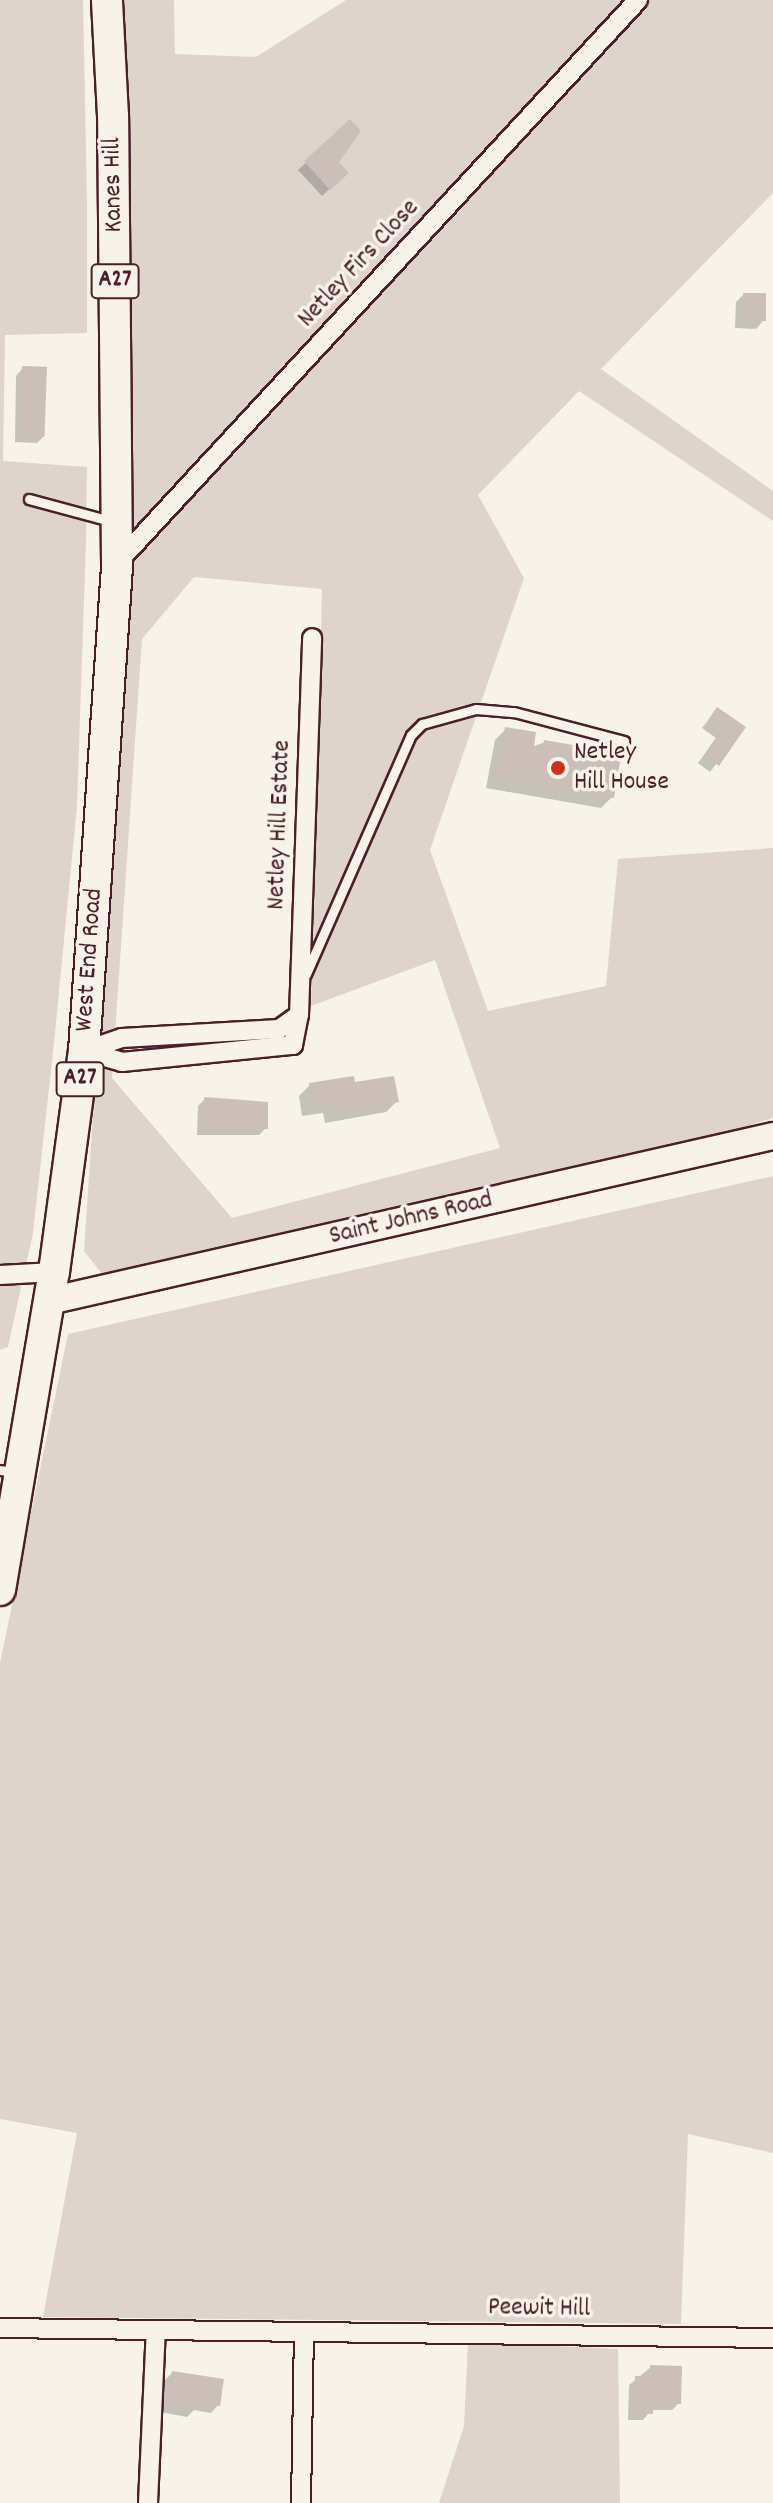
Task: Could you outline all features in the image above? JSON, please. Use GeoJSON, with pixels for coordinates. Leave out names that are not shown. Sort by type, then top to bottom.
{"type":"FeatureCollection","features":[{"type":"Feature","properties":{"kind":"main road","name":"Kanes Hill"},"geometry":{"type":"LineString","coordinates":[[107,0],[117,563]]}},
{"type":"Feature","properties":{"kind":"main road","name":"West End Road"},"geometry":{"type":"LineString","coordinates":[[0,1590],[10,1471],[52,1287],[84,1051],[117,563]]}},
{"type":"Feature","properties":{"kind":"main road","name":"Saint Johns Road"},"geometry":{"type":"LineString","coordinates":[[52,1287],[773,1136]]}},
{"type":"Feature","properties":{"kind":"street","name":"Netley Firs Close"},"geometry":{"type":"LineString","coordinates":[[117,563],[638,0]]}},
{"type":"Feature","properties":{"kind":"street","name":"Netley Hill Estate"},"geometry":{"type":"LineString","coordinates":[[84,1051],[122,1038],[279,1029],[299,1015],[312,638]]}},
{"type":"Feature","properties":{"kind":"street"},"geometry":{"type":"LineString","coordinates":[[0,1275],[52,1287]]}},
{"type":"Feature","properties":{"kind":"street","name":"Peewit Hill"},"geometry":{"type":"LineString","coordinates":[[0,2328],[773,2338]]}},
{"type":"Feature","properties":{"kind":"street"},"geometry":{"type":"LineString","coordinates":[[148,2503],[156,2330]]}},
{"type":"Feature","properties":{"kind":"street"},"geometry":{"type":"LineString","coordinates":[[301,2503],[304,2332]]}},
{"type":"Feature","properties":{"kind":"lane"},"geometry":{"type":"LineString","coordinates":[[29,499],[117,523]]}},
{"type":"Feature","properties":{"kind":"lane"},"geometry":{"type":"LineString","coordinates":[[300,988],[411,735],[422,724],[476,709],[514,712],[624,741]]}},
{"type":"Feature","properties":{"kind":"shaded area"},"geometry":{"type":"Polygon","coordinates":[[[0,0],[83,0],[87,333],[5,335],[3,461],[87,467],[77,806],[54,1043],[33,1233],[8,1347],[0,1350],[0,0]]]}},
{"type":"Feature","properties":{"kind":"shaded area"},"geometry":{"type":"Polygon","coordinates":[[[120,0],[174,0],[175,54],[256,57],[346,0],[773,0],[773,193],[601,369],[773,491],[773,521],[579,391],[478,495],[524,578],[430,850],[488,1011],[606,986],[618,859],[773,848],[773,1118],[710,1138],[104,1276],[84,1251],[126,622],[120,0]],[[194,577],[142,639],[112,1078],[232,1218],[500,1148],[435,960],[311,1006],[322,589],[194,577]]]}},
{"type":"Feature","properties":{"kind":"shaded area"},"geometry":{"type":"Polygon","coordinates":[[[773,1176],[773,2153],[688,2134],[681,2324],[43,2317],[77,2133],[0,2119],[0,1663],[68,1334],[773,1176]]]}},
{"type":"Feature","properties":{"kind":"shaded area"},"geometry":{"type":"Polygon","coordinates":[[[468,2342],[618,2349],[620,2503],[439,2503],[464,2426],[468,2342]]]}},
{"type":"Feature","properties":{"kind":"building"},"geometry":{"type":"Polygon","coordinates":[[[350,119],[361,131],[339,162],[349,173],[330,190],[304,161],[350,119]]]}},
{"type":"Feature","properties":{"kind":"building"},"geometry":{"type":"Polygon","coordinates":[[[743,293],[766,293],[766,321],[743,321],[743,293]]]}},
{"type":"Feature","properties":{"kind":"building"},"geometry":{"type":"Polygon","coordinates":[[[22,366],[47,367],[45,437],[20,436],[22,366]]]}},
{"type":"Feature","properties":{"kind":"building"},"geometry":{"type":"Polygon","coordinates":[[[717,707],[746,727],[719,766],[704,755],[721,730],[708,720],[717,707]]]}},
{"type":"Feature","properties":{"kind":"building","name":"Netley Hill House"},"geometry":{"type":"Polygon","coordinates":[[[505,727],[536,732],[534,746],[543,747],[544,740],[573,745],[572,753],[600,758],[602,747],[622,751],[614,798],[496,777],[505,727]]]}},
{"type":"Feature","properties":{"kind":"building"},"geometry":{"type":"Polygon","coordinates":[[[354,1076],[355,1082],[394,1076],[399,1102],[336,1113],[334,1103],[313,1106],[309,1083],[354,1076]]]}},
{"type":"Feature","properties":{"kind":"building"},"geometry":{"type":"Polygon","coordinates":[[[204,1097],[268,1102],[268,1129],[204,1129],[204,1097]]]}},
{"type":"Feature","properties":{"kind":"building"},"geometry":{"type":"Polygon","coordinates":[[[650,2365],[682,2366],[681,2404],[653,2403],[653,2414],[634,2413],[635,2376],[650,2376],[650,2365]]]}},
{"type":"Feature","properties":{"kind":"building"},"geometry":{"type":"Polygon","coordinates":[[[172,2371],[224,2379],[220,2406],[198,2403],[196,2410],[166,2406],[172,2371]]]}},
{"type":"Feature","properties":{"kind":"place","name":"Netley Hill House"},"geometry":{"type":"Point","coordinates":[558,768]}}]}
